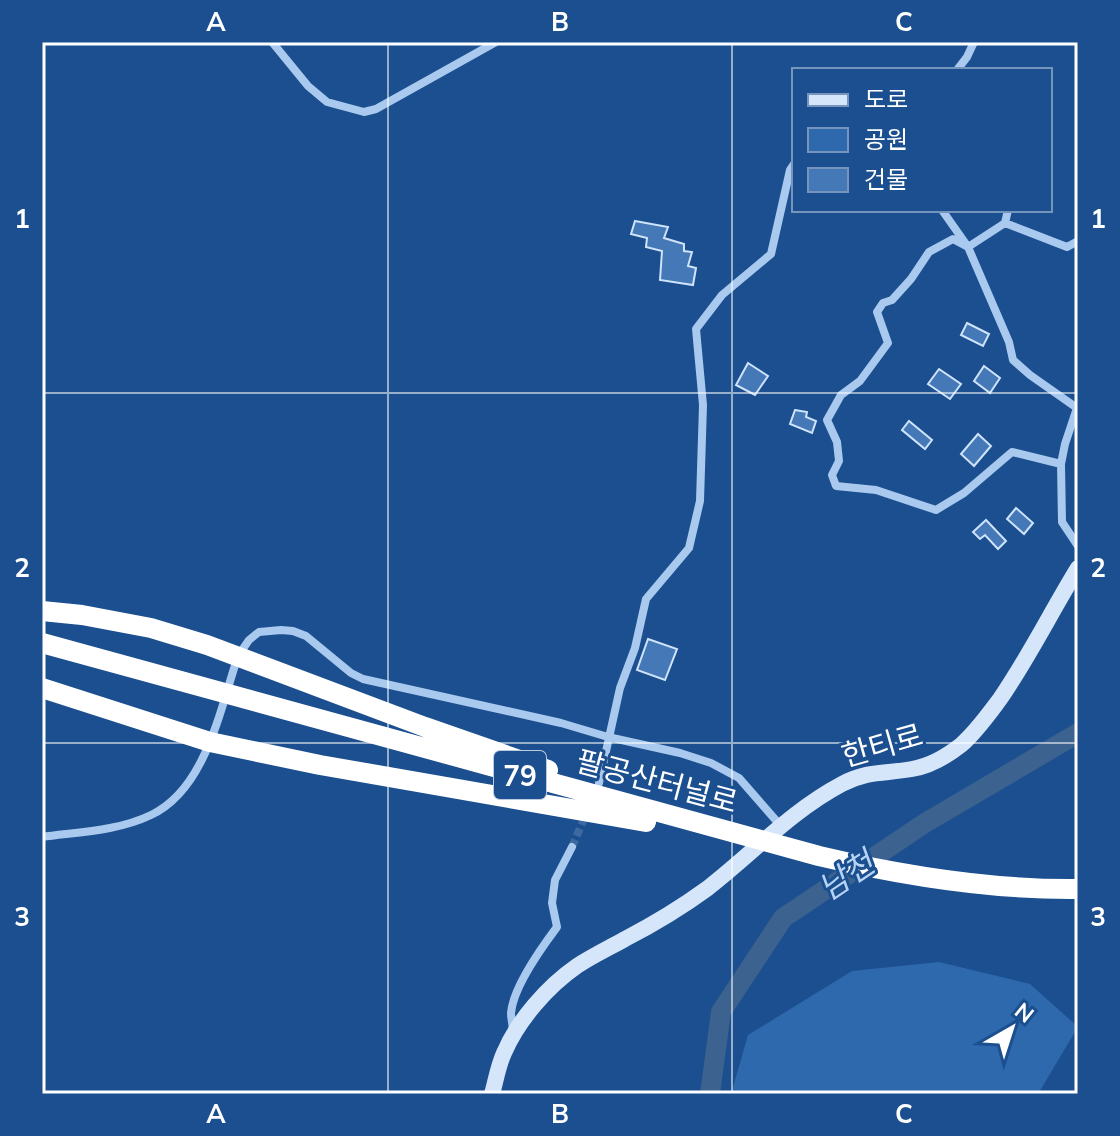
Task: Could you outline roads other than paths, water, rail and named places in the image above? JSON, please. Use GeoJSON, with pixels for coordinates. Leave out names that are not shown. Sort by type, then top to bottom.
{"type":"FeatureCollection","features":[{"type":"Feature","properties":{"kind":"highway"},"geometry":{"type":"LineString","coordinates":[[42,611],[151,628],[207,645],[425,727],[572,778],[662,820]]}},
{"type":"Feature","properties":{"kind":"highway","name":"팔공산터널로"},"geometry":{"type":"LineString","coordinates":[[42,643],[94,663],[715,834],[776,856],[856,875],[945,891],[1078,889]]}},
{"type":"Feature","properties":{"kind":"highway","name":"팔공산터널로"},"geometry":{"type":"LineString","coordinates":[[42,655],[94,663]]}},
{"type":"Feature","properties":{"kind":"highway"},"geometry":{"type":"LineString","coordinates":[[42,688],[210,742],[320,765],[662,820]]}},
{"type":"Feature","properties":{"kind":"highway","name":"팔공산터널로"},"geometry":{"type":"LineString","coordinates":[[1004,892],[1078,899]]}},
{"type":"Feature","properties":{"kind":"street"},"geometry":{"type":"LineString","coordinates":[[272,42],[308,86],[327,102],[364,112],[376,109],[496,42]]}},
{"type":"Feature","properties":{"kind":"street"},"geometry":{"type":"LineString","coordinates":[[959,68],[974,42]]}},
{"type":"Feature","properties":{"kind":"street"},"geometry":{"type":"LineString","coordinates":[[599,783],[620,688],[635,648],[646,599],[689,548],[700,501],[703,405],[696,329],[722,295],[771,254],[792,167]]}},
{"type":"Feature","properties":{"kind":"street"},"geometry":{"type":"LineString","coordinates":[[943,212],[968,247],[1009,342],[1013,360],[1077,408],[1061,464],[1062,522],[1078,546]]}},
{"type":"Feature","properties":{"kind":"street"},"geometry":{"type":"LineString","coordinates":[[968,247],[1005,223],[1008,212]]}},
{"type":"Feature","properties":{"kind":"street"},"geometry":{"type":"LineString","coordinates":[[1005,223],[1067,247],[1078,241]]}},
{"type":"Feature","properties":{"kind":"street"},"geometry":{"type":"LineString","coordinates":[[968,247],[953,239],[929,252],[911,279],[877,312],[888,343],[860,381],[841,395],[827,420],[837,442],[839,461],[832,475],[836,486],[876,490],[936,510],[964,493],[1012,452],[1061,464]]}},
{"type":"Feature","properties":{"kind":"street","name":"한티로"},"geometry":{"type":"LineString","coordinates":[[492,1094],[503,1054],[514,1034],[547,992],[577,966],[688,902],[820,795],[869,773],[924,766],[959,746],[981,724],[1014,679],[1078,568]]}},
{"type":"Feature","properties":{"kind":"street"},"geometry":{"type":"LineString","coordinates":[[42,837],[114,827],[151,815],[168,804],[188,784],[201,763],[238,656],[259,632],[281,630],[293,631],[315,641],[337,662],[363,679],[561,723],[711,763],[739,778],[780,825]]}},
{"type":"Feature","properties":{"kind":"street"},"geometry":{"type":"LineString","coordinates":[[514,1034],[511,1012],[518,989],[539,950],[557,927],[552,903],[555,880],[572,847]]}},
{"type":"Feature","properties":{"kind":"waterway","name":"남천"},"geometry":{"type":"LineString","coordinates":[[710,1094],[721,1012],[783,918],[925,823],[1078,733]]}},
{"type":"Feature","properties":{"kind":"tunnel"},"geometry":{"type":"LineString","coordinates":[[572,847],[586,814]]}}]}
